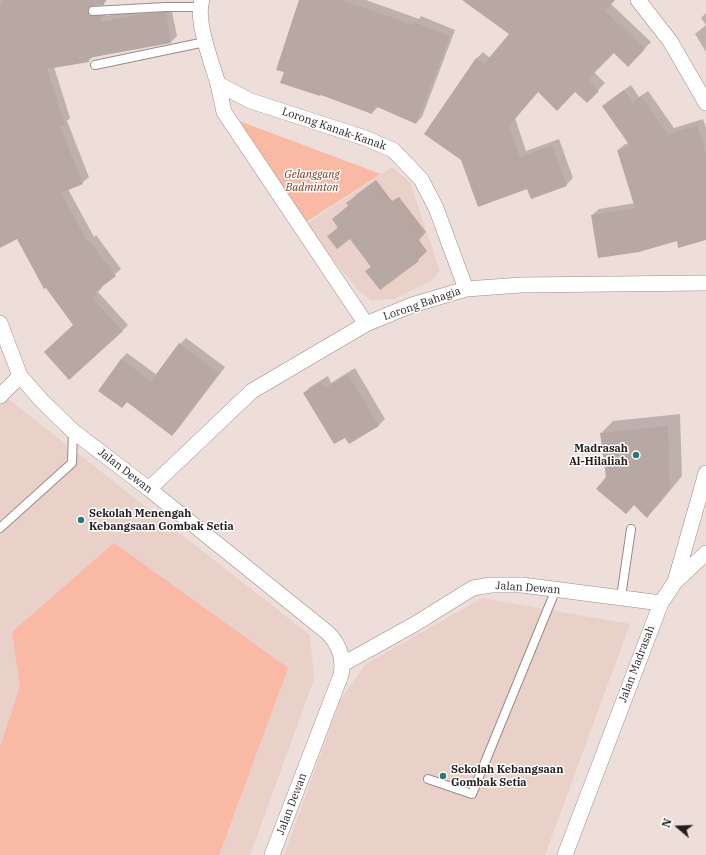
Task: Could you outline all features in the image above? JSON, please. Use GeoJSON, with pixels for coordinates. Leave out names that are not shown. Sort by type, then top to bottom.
{"type":"FeatureCollection","features":[{"type":"Feature","properties":{"kind":"street"},"geometry":{"type":"LineString","coordinates":[[638,0],[670,41],[705,100]]}},
{"type":"Feature","properties":{"kind":"street"},"geometry":{"type":"LineString","coordinates":[[200,3],[204,42],[218,84],[224,112],[366,324]]}},
{"type":"Feature","properties":{"kind":"street","name":"Lorong Kanak-Kanak"},"geometry":{"type":"LineString","coordinates":[[218,84],[251,100],[365,138],[393,150],[421,179],[436,208],[466,289]]}},
{"type":"Feature","properties":{"kind":"street","name":"Lorong Bahagia"},"geometry":{"type":"LineString","coordinates":[[148,489],[252,391],[366,324],[412,305],[466,289],[521,285],[706,283]]}},
{"type":"Feature","properties":{"kind":"street","name":"Jalan Dewan"},"geometry":{"type":"LineString","coordinates":[[0,323],[20,376],[43,402],[73,431],[328,633],[339,648],[343,664],[341,675],[272,855]]}},
{"type":"Feature","properties":{"kind":"street"},"geometry":{"type":"LineString","coordinates":[[0,396],[20,376]]}},
{"type":"Feature","properties":{"kind":"street","name":"Jalan Madrasah"},"geometry":{"type":"LineString","coordinates":[[565,855],[661,603],[675,582],[706,473]]}},
{"type":"Feature","properties":{"kind":"street"},"geometry":{"type":"LineString","coordinates":[[675,582],[706,553]]}},
{"type":"Feature","properties":{"kind":"street","name":"Jalan Dewan"},"geometry":{"type":"LineString","coordinates":[[343,664],[415,624],[473,588],[491,585],[522,585],[661,603]]}},
{"type":"Feature","properties":{"kind":"lane"},"geometry":{"type":"LineString","coordinates":[[93,11],[165,7],[200,3]]}},
{"type":"Feature","properties":{"kind":"lane"},"geometry":{"type":"LineString","coordinates":[[95,65],[204,42]]}},
{"type":"Feature","properties":{"kind":"lane"},"geometry":{"type":"LineString","coordinates":[[0,528],[72,463],[73,431]]}},
{"type":"Feature","properties":{"kind":"lane"},"geometry":{"type":"LineString","coordinates":[[621,597],[631,529]]}},
{"type":"Feature","properties":{"kind":"lane"},"geometry":{"type":"LineString","coordinates":[[428,779],[472,794],[556,589]]}},
{"type":"Feature","properties":{"kind":"shaded area"},"geometry":{"type":"Polygon","coordinates":[[[392,167],[410,182],[440,271],[431,281],[394,299],[371,300],[358,290],[305,225],[392,167]]]}},
{"type":"Feature","properties":{"kind":"shaded area","name":"Sekolah Menengah Kebangsaan Gombak Setia"},"geometry":{"type":"Polygon","coordinates":[[[7,398],[310,635],[314,679],[250,855],[0,855],[0,405],[7,398]]]}},
{"type":"Feature","properties":{"kind":"shaded area","name":"Sekolah Kebangsaan Gombak Setia"},"geometry":{"type":"Polygon","coordinates":[[[482,598],[630,624],[545,855],[284,855],[341,698],[366,664],[482,598]]]}},
{"type":"Feature","properties":{"kind":"green space","name":"Gelanggang Badminton"},"geometry":{"type":"Polygon","coordinates":[[[234,119],[381,174],[303,224],[234,119]]]}},
{"type":"Feature","properties":{"kind":"green space","name":"Sekolah Menengah Kebangsaan Gombak Setia"},"geometry":{"type":"Polygon","coordinates":[[[114,543],[288,668],[219,855],[0,855],[0,747],[20,686],[12,632],[114,543]]]}},
{"type":"Feature","properties":{"kind":"building"},"geometry":{"type":"Polygon","coordinates":[[[2,0],[105,0],[104,5],[92,6],[88,9],[90,16],[102,16],[100,22],[142,14],[166,12],[171,43],[88,58],[89,62],[47,69],[65,125],[60,126],[83,184],[61,193],[88,242],[90,241],[116,276],[95,292],[97,295],[92,298],[123,331],[69,380],[44,352],[73,325],[46,288],[44,289],[17,239],[0,248],[0,6],[2,0]]]}},
{"type":"Feature","properties":{"kind":"building"},"geometry":{"type":"Polygon","coordinates":[[[299,0],[341,0],[414,25],[414,22],[450,36],[416,124],[375,106],[372,114],[321,95],[320,96],[280,83],[284,72],[276,70],[299,0]]]}},
{"type":"Feature","properties":{"kind":"building"},"geometry":{"type":"Polygon","coordinates":[[[462,0],[615,0],[605,11],[645,49],[628,67],[614,53],[588,79],[599,91],[587,103],[575,92],[557,111],[538,92],[509,126],[520,157],[552,145],[567,186],[531,199],[527,189],[478,207],[461,160],[424,134],[476,58],[484,64],[509,34],[462,0]]]}},
{"type":"Feature","properties":{"kind":"building"},"geometry":{"type":"Polygon","coordinates":[[[624,90],[633,102],[641,96],[668,134],[697,125],[706,152],[706,240],[678,248],[677,241],[639,252],[598,258],[591,215],[635,208],[617,150],[630,146],[602,106],[624,90]]]}},
{"type":"Feature","properties":{"kind":"building"},"geometry":{"type":"Polygon","coordinates":[[[367,188],[383,210],[389,205],[417,242],[409,248],[419,261],[380,290],[365,271],[371,267],[350,239],[337,249],[327,236],[338,228],[332,219],[348,206],[346,203],[367,188]]]}},
{"type":"Feature","properties":{"kind":"building"},"geometry":{"type":"Polygon","coordinates":[[[179,343],[219,373],[172,436],[127,402],[122,408],[98,391],[121,359],[151,381],[179,343]]]}},
{"type":"Feature","properties":{"kind":"building"},"geometry":{"type":"Polygon","coordinates":[[[348,374],[379,426],[349,444],[345,438],[334,444],[303,393],[321,382],[325,388],[348,374]]]}},
{"type":"Feature","properties":{"kind":"building","name":"Madrasah Al-Hilaliah"},"geometry":{"type":"Polygon","coordinates":[[[668,426],[670,489],[647,518],[634,505],[626,514],[596,489],[606,477],[600,433],[668,426]]]}},
{"type":"Feature","properties":{"kind":"place","name":"Madrasah Al-Hilaliah"},"geometry":{"type":"Point","coordinates":[636,455]}},
{"type":"Feature","properties":{"kind":"place","name":"Sekolah Menengah Kebangsaan Gombak Setia"},"geometry":{"type":"Point","coordinates":[81,520]}},
{"type":"Feature","properties":{"kind":"place","name":"Sekolah Kebangsaan Gombak Setia"},"geometry":{"type":"Point","coordinates":[443,776]}}]}
